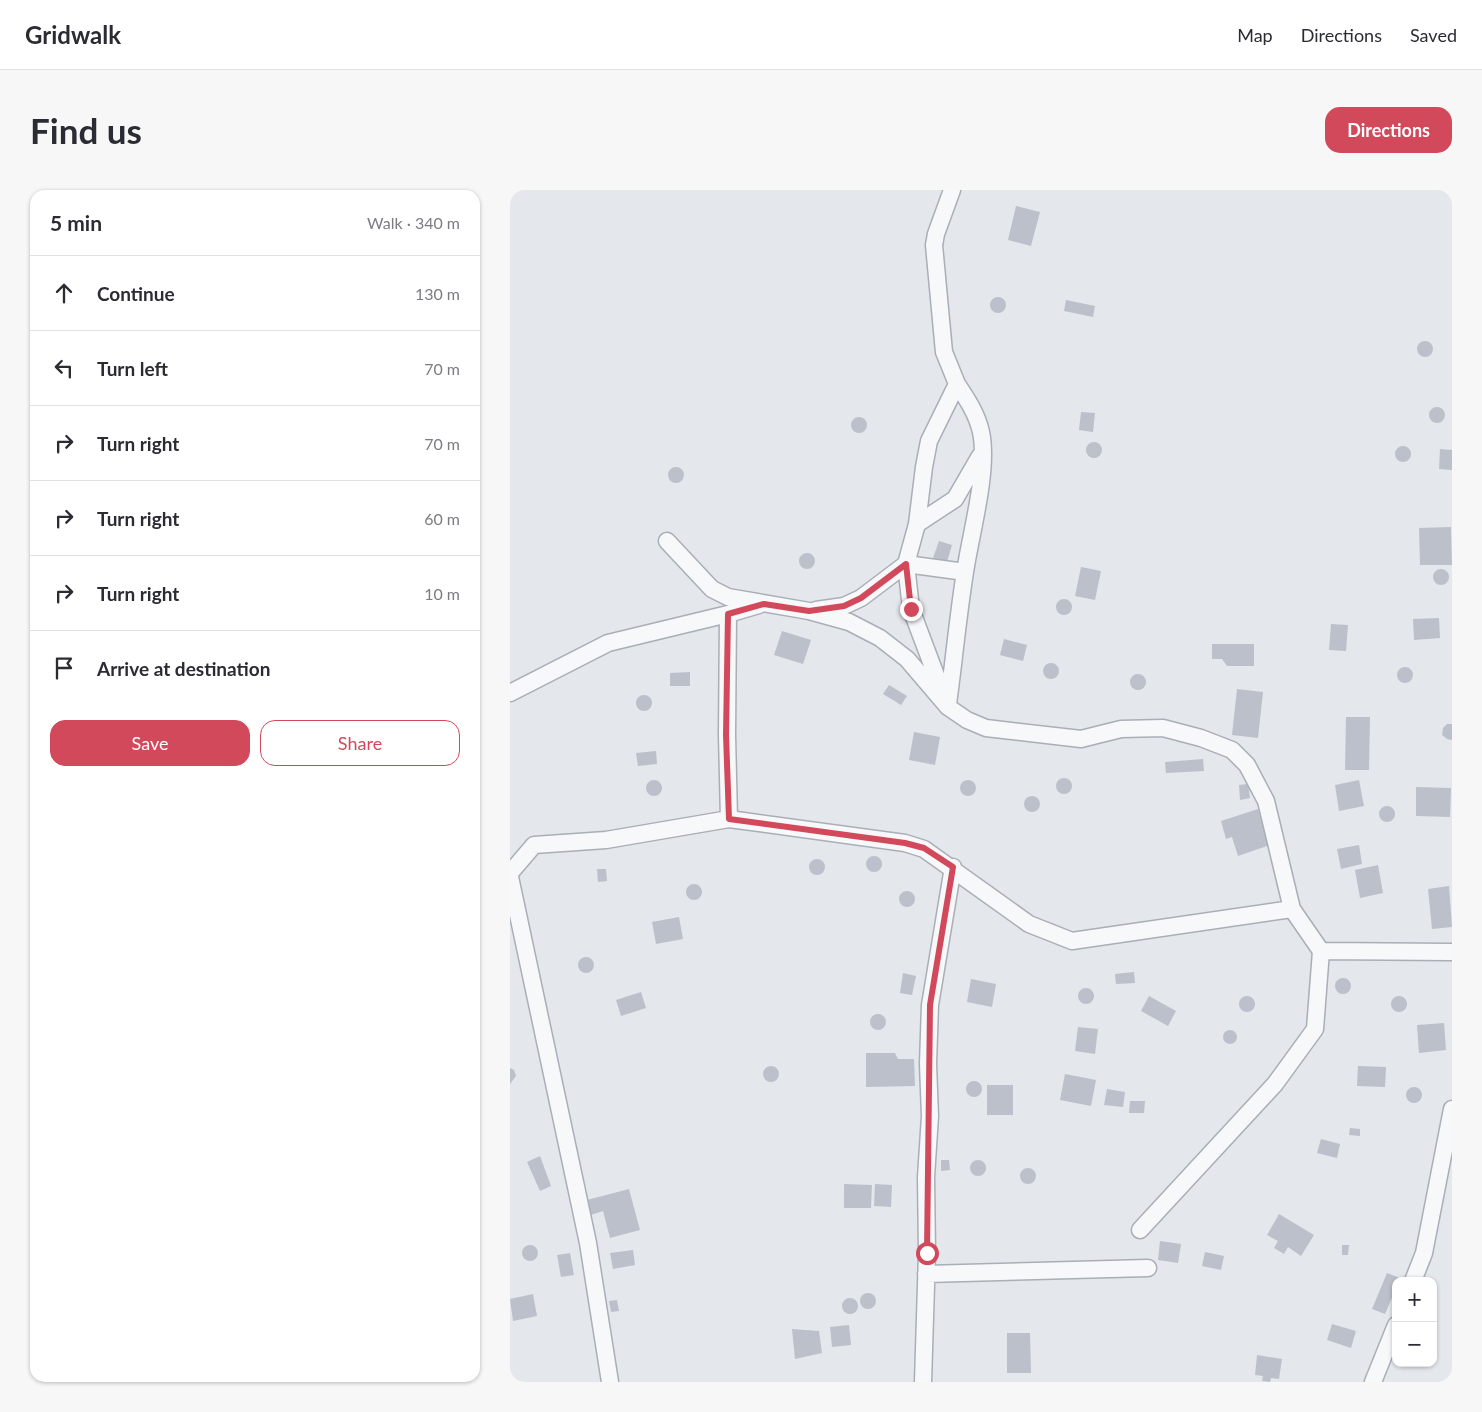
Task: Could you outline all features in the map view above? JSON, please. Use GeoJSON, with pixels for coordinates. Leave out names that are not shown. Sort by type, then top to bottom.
{"type":"FeatureCollection","features":[{"type":"Feature","properties":{"kind":"street"},"geometry":{"type":"LineString","coordinates":[[948,707],[965,572],[981,480],[982,453],[981,433],[976,417],[956,384],[944,352],[934,245],[936,234],[952,190]]}},
{"type":"Feature","properties":{"kind":"street"},"geometry":{"type":"LineString","coordinates":[[948,707],[911,609],[906,564],[917,524],[929,441],[956,384]]}},
{"type":"Feature","properties":{"kind":"street"},"geometry":{"type":"LineString","coordinates":[[917,524],[954,499],[982,453]]}},
{"type":"Feature","properties":{"kind":"street"},"geometry":{"type":"LineString","coordinates":[[667,541],[712,589],[728,596],[809,611],[850,622],[880,638],[907,658],[948,707],[967,720],[986,728],[1081,739],[1120,729],[1163,728],[1202,738],[1232,750],[1247,765],[1266,801],[1292,909],[1321,951],[1315,1029],[1275,1084],[1140,1230]]}},
{"type":"Feature","properties":{"kind":"street"},"geometry":{"type":"LineString","coordinates":[[809,611],[844,606],[861,598],[906,564],[965,572]]}},
{"type":"Feature","properties":{"kind":"street"},"geometry":{"type":"LineString","coordinates":[[510,693],[608,643],[764,604]]}},
{"type":"Feature","properties":{"kind":"street"},"geometry":{"type":"LineString","coordinates":[[728,614],[726,735],[729,819]]}},
{"type":"Feature","properties":{"kind":"street"},"geometry":{"type":"LineString","coordinates":[[610,1382],[588,1243],[510,875],[534,845],[606,840],[729,819],[905,843],[924,848],[953,867],[1028,924],[1072,941],[1292,909]]}},
{"type":"Feature","properties":{"kind":"street"},"geometry":{"type":"LineString","coordinates":[[923,1382],[926,1178],[930,1116],[928,1064],[930,1005],[953,867]]}},
{"type":"Feature","properties":{"kind":"street"},"geometry":{"type":"LineString","coordinates":[[1321,951],[1452,952]]}},
{"type":"Feature","properties":{"kind":"street"},"geometry":{"type":"LineString","coordinates":[[1415,1277],[1424,1253],[1452,1109]]}},
{"type":"Feature","properties":{"kind":"street"},"geometry":{"type":"LineString","coordinates":[[926,1274],[1148,1268]]}},
{"type":"Feature","properties":{"kind":"street"},"geometry":{"type":"LineString","coordinates":[[1373,1382],[1392,1335]]}},
{"type":"Feature","properties":{"kind":"building"},"geometry":{"type":"Polygon","coordinates":[[[1016,206],[1040,212],[1031,246],[1008,240],[1016,206]]]}},
{"type":"Feature","properties":{"kind":"building"},"geometry":{"type":"Polygon","coordinates":[[[998,297],[1004,299],[1006,305],[1004,311],[998,313],[992,311],[990,305],[992,299],[998,297]]]}},
{"type":"Feature","properties":{"kind":"building"},"geometry":{"type":"Polygon","coordinates":[[[1066,300],[1095,306],[1093,317],[1064,311],[1066,300]]]}},
{"type":"Feature","properties":{"kind":"building"},"geometry":{"type":"Polygon","coordinates":[[[1425,341],[1431,343],[1433,349],[1431,355],[1425,357],[1419,355],[1417,349],[1419,343],[1425,341]]]}},
{"type":"Feature","properties":{"kind":"building"},"geometry":{"type":"Polygon","coordinates":[[[1437,407],[1443,409],[1445,415],[1443,421],[1437,423],[1431,421],[1429,415],[1431,409],[1437,407]]]}},
{"type":"Feature","properties":{"kind":"building"},"geometry":{"type":"Polygon","coordinates":[[[1081,412],[1095,413],[1093,432],[1079,430],[1081,412]]]}},
{"type":"Feature","properties":{"kind":"building"},"geometry":{"type":"Polygon","coordinates":[[[859,417],[865,419],[867,425],[865,431],[859,433],[853,431],[851,425],[853,419],[859,417]]]}},
{"type":"Feature","properties":{"kind":"building"},"geometry":{"type":"Polygon","coordinates":[[[1094,442],[1100,444],[1102,450],[1100,456],[1094,458],[1088,456],[1086,450],[1088,444],[1094,442]]]}},
{"type":"Feature","properties":{"kind":"building"},"geometry":{"type":"Polygon","coordinates":[[[1403,446],[1409,448],[1411,454],[1409,460],[1403,462],[1397,460],[1395,454],[1397,448],[1403,446]]]}},
{"type":"Feature","properties":{"kind":"building"},"geometry":{"type":"Polygon","coordinates":[[[1440,449],[1452,450],[1452,470],[1439,469],[1440,449]]]}},
{"type":"Feature","properties":{"kind":"building"},"geometry":{"type":"Polygon","coordinates":[[[676,467],[682,469],[684,475],[682,481],[676,483],[670,481],[668,475],[670,469],[676,467]]]}},
{"type":"Feature","properties":{"kind":"building"},"geometry":{"type":"Polygon","coordinates":[[[1451,527],[1452,565],[1420,565],[1419,528],[1451,527]]]}},
{"type":"Feature","properties":{"kind":"building"},"geometry":{"type":"Polygon","coordinates":[[[939,541],[952,545],[947,562],[933,558],[939,541]]]}},
{"type":"Feature","properties":{"kind":"building"},"geometry":{"type":"Polygon","coordinates":[[[807,553],[813,555],[815,561],[813,567],[807,569],[801,567],[799,561],[801,555],[807,553]]]}},
{"type":"Feature","properties":{"kind":"building"},"geometry":{"type":"Polygon","coordinates":[[[1081,567],[1101,571],[1095,600],[1075,596],[1081,567]]]}},
{"type":"Feature","properties":{"kind":"building"},"geometry":{"type":"Polygon","coordinates":[[[1441,569],[1447,571],[1449,577],[1447,583],[1441,585],[1435,583],[1433,577],[1435,571],[1441,569]]]}},
{"type":"Feature","properties":{"kind":"building"},"geometry":{"type":"Polygon","coordinates":[[[1064,599],[1070,601],[1072,607],[1070,613],[1064,615],[1058,613],[1056,607],[1058,601],[1064,599]]]}},
{"type":"Feature","properties":{"kind":"building"},"geometry":{"type":"Polygon","coordinates":[[[1439,618],[1440,638],[1414,640],[1413,619],[1439,618]]]}},
{"type":"Feature","properties":{"kind":"building"},"geometry":{"type":"Polygon","coordinates":[[[1331,624],[1348,625],[1346,651],[1329,650],[1331,624]]]}},
{"type":"Feature","properties":{"kind":"building"},"geometry":{"type":"Polygon","coordinates":[[[782,631],[811,640],[803,664],[774,655],[782,631]]]}},
{"type":"Feature","properties":{"kind":"building"},"geometry":{"type":"Polygon","coordinates":[[[1004,639],[1027,645],[1023,661],[1000,655],[1004,639]]]}},
{"type":"Feature","properties":{"kind":"building"},"geometry":{"type":"Polygon","coordinates":[[[1212,644],[1254,644],[1254,666],[1227,666],[1222,659],[1212,659],[1212,644]]]}},
{"type":"Feature","properties":{"kind":"building"},"geometry":{"type":"Polygon","coordinates":[[[1051,663],[1057,665],[1059,671],[1057,677],[1051,679],[1045,677],[1043,671],[1045,665],[1051,663]]]}},
{"type":"Feature","properties":{"kind":"building"},"geometry":{"type":"Polygon","coordinates":[[[1405,667],[1411,669],[1413,675],[1411,681],[1405,683],[1399,681],[1397,675],[1399,669],[1405,667]]]}},
{"type":"Feature","properties":{"kind":"building"},"geometry":{"type":"Polygon","coordinates":[[[690,672],[690,686],[670,686],[670,673],[690,672]]]}},
{"type":"Feature","properties":{"kind":"building"},"geometry":{"type":"Polygon","coordinates":[[[1138,674],[1144,676],[1146,682],[1144,688],[1138,690],[1132,688],[1130,682],[1132,676],[1138,674]]]}},
{"type":"Feature","properties":{"kind":"building"},"geometry":{"type":"Polygon","coordinates":[[[889,685],[907,696],[901,705],[883,694],[889,685]]]}},
{"type":"Feature","properties":{"kind":"building"},"geometry":{"type":"Polygon","coordinates":[[[1237,689],[1263,692],[1258,738],[1232,735],[1237,689]]]}},
{"type":"Feature","properties":{"kind":"building"},"geometry":{"type":"Polygon","coordinates":[[[644,695],[650,697],[652,703],[650,709],[644,711],[638,709],[636,703],[638,697],[644,695]]]}},
{"type":"Feature","properties":{"kind":"building"},"geometry":{"type":"Polygon","coordinates":[[[1346,717],[1370,717],[1369,770],[1345,770],[1346,717]]]}},
{"type":"Feature","properties":{"kind":"building"},"geometry":{"type":"Polygon","coordinates":[[[1447,724],[1452,724],[1452,740],[1442,735],[1443,728],[1447,724]]]}},
{"type":"Feature","properties":{"kind":"building"},"geometry":{"type":"Polygon","coordinates":[[[914,732],[940,737],[935,765],[909,760],[914,732]]]}},
{"type":"Feature","properties":{"kind":"building"},"geometry":{"type":"Polygon","coordinates":[[[656,751],[657,764],[638,766],[636,753],[656,751]]]}},
{"type":"Feature","properties":{"kind":"building"},"geometry":{"type":"Polygon","coordinates":[[[1203,759],[1204,771],[1166,773],[1165,762],[1203,759]]]}},
{"type":"Feature","properties":{"kind":"building"},"geometry":{"type":"Polygon","coordinates":[[[1064,778],[1070,780],[1072,786],[1070,792],[1064,794],[1058,792],[1056,786],[1058,780],[1064,778]]]}},
{"type":"Feature","properties":{"kind":"building"},"geometry":{"type":"Polygon","coordinates":[[[654,780],[660,782],[662,788],[660,794],[654,796],[648,794],[646,788],[648,782],[654,780]]]}},
{"type":"Feature","properties":{"kind":"building"},"geometry":{"type":"Polygon","coordinates":[[[968,780],[974,782],[976,788],[974,794],[968,796],[962,794],[960,788],[962,782],[968,780]]]}},
{"type":"Feature","properties":{"kind":"building"},"geometry":{"type":"Polygon","coordinates":[[[1359,780],[1364,806],[1339,811],[1335,785],[1359,780]]]}},
{"type":"Feature","properties":{"kind":"building"},"geometry":{"type":"Polygon","coordinates":[[[1248,784],[1250,798],[1240,800],[1239,785],[1248,784]]]}},
{"type":"Feature","properties":{"kind":"building"},"geometry":{"type":"Polygon","coordinates":[[[1416,787],[1451,788],[1450,817],[1416,816],[1416,787]]]}},
{"type":"Feature","properties":{"kind":"building"},"geometry":{"type":"Polygon","coordinates":[[[1032,796],[1038,798],[1040,804],[1038,810],[1032,812],[1026,810],[1024,804],[1026,798],[1032,796]]]}},
{"type":"Feature","properties":{"kind":"building"},"geometry":{"type":"Polygon","coordinates":[[[1387,806],[1393,808],[1395,814],[1393,820],[1387,822],[1381,820],[1379,814],[1381,808],[1387,806]]]}},
{"type":"Feature","properties":{"kind":"building"},"geometry":{"type":"Polygon","coordinates":[[[1258,809],[1270,845],[1238,856],[1232,837],[1226,839],[1221,821],[1258,809]]]}},
{"type":"Feature","properties":{"kind":"building"},"geometry":{"type":"Polygon","coordinates":[[[1359,845],[1362,864],[1341,869],[1337,849],[1359,845]]]}},
{"type":"Feature","properties":{"kind":"building"},"geometry":{"type":"Polygon","coordinates":[[[874,856],[880,858],[882,864],[880,870],[874,872],[868,870],[866,864],[868,858],[874,856]]]}},
{"type":"Feature","properties":{"kind":"building"},"geometry":{"type":"Polygon","coordinates":[[[817,859],[823,861],[825,867],[823,873],[817,875],[811,873],[809,867],[811,861],[817,859]]]}},
{"type":"Feature","properties":{"kind":"building"},"geometry":{"type":"Polygon","coordinates":[[[1378,865],[1383,893],[1360,898],[1355,870],[1378,865]]]}},
{"type":"Feature","properties":{"kind":"building"},"geometry":{"type":"Polygon","coordinates":[[[597,869],[606,869],[607,881],[598,882],[597,869]]]}},
{"type":"Feature","properties":{"kind":"building"},"geometry":{"type":"Polygon","coordinates":[[[694,884],[700,886],[702,892],[700,898],[694,900],[688,898],[686,892],[688,886],[694,884]]]}},
{"type":"Feature","properties":{"kind":"building"},"geometry":{"type":"Polygon","coordinates":[[[1449,886],[1452,927],[1432,929],[1428,889],[1449,886]]]}},
{"type":"Feature","properties":{"kind":"building"},"geometry":{"type":"Polygon","coordinates":[[[907,891],[913,893],[915,899],[913,905],[907,907],[901,905],[899,899],[901,893],[907,891]]]}},
{"type":"Feature","properties":{"kind":"building"},"geometry":{"type":"Polygon","coordinates":[[[679,917],[683,939],[656,944],[652,922],[679,917]]]}},
{"type":"Feature","properties":{"kind":"building"},"geometry":{"type":"Polygon","coordinates":[[[586,957],[592,959],[594,965],[592,971],[586,973],[580,971],[578,965],[580,959],[586,957]]]}},
{"type":"Feature","properties":{"kind":"building"},"geometry":{"type":"Polygon","coordinates":[[[1134,972],[1135,983],[1116,984],[1115,974],[1134,972]]]}},
{"type":"Feature","properties":{"kind":"building"},"geometry":{"type":"Polygon","coordinates":[[[903,973],[916,976],[912,995],[900,993],[903,973]]]}},
{"type":"Feature","properties":{"kind":"building"},"geometry":{"type":"Polygon","coordinates":[[[1343,978],[1349,980],[1351,986],[1349,992],[1343,994],[1337,992],[1335,986],[1337,980],[1343,978]]]}},
{"type":"Feature","properties":{"kind":"building"},"geometry":{"type":"Polygon","coordinates":[[[971,979],[996,984],[992,1007],[967,1002],[971,979]]]}},
{"type":"Feature","properties":{"kind":"building"},"geometry":{"type":"Polygon","coordinates":[[[1086,988],[1092,990],[1094,996],[1092,1002],[1086,1004],[1080,1002],[1078,996],[1080,990],[1086,988]]]}},
{"type":"Feature","properties":{"kind":"building"},"geometry":{"type":"Polygon","coordinates":[[[641,992],[646,1008],[621,1016],[616,1000],[641,992]]]}},
{"type":"Feature","properties":{"kind":"building"},"geometry":{"type":"Polygon","coordinates":[[[1149,996],[1176,1011],[1168,1026],[1141,1011],[1149,996]]]}},
{"type":"Feature","properties":{"kind":"building"},"geometry":{"type":"Polygon","coordinates":[[[1247,996],[1253,998],[1255,1004],[1253,1010],[1247,1012],[1241,1010],[1239,1004],[1241,998],[1247,996]]]}},
{"type":"Feature","properties":{"kind":"building"},"geometry":{"type":"Polygon","coordinates":[[[1399,996],[1405,998],[1407,1004],[1405,1010],[1399,1012],[1393,1010],[1391,1004],[1393,998],[1399,996]]]}},
{"type":"Feature","properties":{"kind":"building"},"geometry":{"type":"Polygon","coordinates":[[[878,1014],[884,1016],[886,1022],[884,1028],[878,1030],[872,1028],[870,1022],[872,1016],[878,1014]]]}},
{"type":"Feature","properties":{"kind":"building"},"geometry":{"type":"Polygon","coordinates":[[[1444,1023],[1446,1050],[1419,1053],[1417,1025],[1444,1023]]]}},
{"type":"Feature","properties":{"kind":"building"},"geometry":{"type":"Polygon","coordinates":[[[1078,1027],[1098,1029],[1095,1054],[1075,1051],[1078,1027]]]}},
{"type":"Feature","properties":{"kind":"building"},"geometry":{"type":"Polygon","coordinates":[[[1227,1030],[1233,1030],[1237,1037],[1233,1044],[1227,1044],[1223,1040],[1223,1034],[1227,1030]]]}},
{"type":"Feature","properties":{"kind":"building"},"geometry":{"type":"Polygon","coordinates":[[[866,1053],[895,1053],[898,1059],[914,1059],[915,1086],[866,1087],[866,1053]]]}},
{"type":"Feature","properties":{"kind":"building"},"geometry":{"type":"Polygon","coordinates":[[[771,1066],[777,1068],[779,1074],[777,1080],[771,1082],[765,1080],[763,1074],[765,1068],[771,1066]]]}},
{"type":"Feature","properties":{"kind":"building"},"geometry":{"type":"Polygon","coordinates":[[[1358,1066],[1386,1067],[1385,1087],[1357,1086],[1358,1066]]]}},
{"type":"Feature","properties":{"kind":"building"},"geometry":{"type":"Polygon","coordinates":[[[510,1068],[514,1070],[516,1076],[510,1084],[510,1068]]]}},
{"type":"Feature","properties":{"kind":"building"},"geometry":{"type":"Polygon","coordinates":[[[1065,1074],[1096,1080],[1091,1106],[1060,1100],[1065,1074]]]}},
{"type":"Feature","properties":{"kind":"building"},"geometry":{"type":"Polygon","coordinates":[[[974,1081],[980,1083],[982,1089],[980,1095],[974,1097],[968,1095],[966,1089],[968,1083],[974,1081]]]}},
{"type":"Feature","properties":{"kind":"building"},"geometry":{"type":"Polygon","coordinates":[[[987,1085],[1013,1085],[1013,1115],[987,1115],[987,1085]]]}},
{"type":"Feature","properties":{"kind":"building"},"geometry":{"type":"Polygon","coordinates":[[[1414,1087],[1420,1089],[1422,1095],[1420,1101],[1414,1103],[1408,1101],[1406,1095],[1408,1089],[1414,1087]]]}},
{"type":"Feature","properties":{"kind":"building"},"geometry":{"type":"Polygon","coordinates":[[[1107,1089],[1125,1092],[1123,1107],[1104,1105],[1107,1089]]]}},
{"type":"Feature","properties":{"kind":"building"},"geometry":{"type":"Polygon","coordinates":[[[1130,1101],[1145,1101],[1144,1113],[1129,1113],[1130,1101]]]}},
{"type":"Feature","properties":{"kind":"building"},"geometry":{"type":"Polygon","coordinates":[[[1350,1128],[1360,1129],[1360,1136],[1349,1135],[1350,1128]]]}},
{"type":"Feature","properties":{"kind":"building"},"geometry":{"type":"Polygon","coordinates":[[[1321,1139],[1340,1144],[1337,1158],[1317,1153],[1321,1139]]]}},
{"type":"Feature","properties":{"kind":"building"},"geometry":{"type":"Polygon","coordinates":[[[540,1156],[551,1186],[540,1191],[527,1162],[540,1156]]]}},
{"type":"Feature","properties":{"kind":"building"},"geometry":{"type":"Polygon","coordinates":[[[941,1160],[949,1160],[950,1170],[941,1171],[941,1160]]]}},
{"type":"Feature","properties":{"kind":"building"},"geometry":{"type":"Polygon","coordinates":[[[978,1160],[984,1162],[986,1168],[984,1174],[978,1176],[972,1174],[970,1168],[972,1162],[978,1160]]]}},
{"type":"Feature","properties":{"kind":"building"},"geometry":{"type":"Polygon","coordinates":[[[1028,1168],[1034,1170],[1036,1176],[1034,1182],[1028,1184],[1022,1182],[1020,1176],[1022,1170],[1028,1168]]]}},
{"type":"Feature","properties":{"kind":"building"},"geometry":{"type":"Polygon","coordinates":[[[844,1184],[872,1185],[871,1208],[844,1208],[844,1184]]]}},
{"type":"Feature","properties":{"kind":"building"},"geometry":{"type":"Polygon","coordinates":[[[875,1184],[892,1185],[891,1207],[874,1206],[875,1184]]]}},
{"type":"Feature","properties":{"kind":"building"},"geometry":{"type":"Polygon","coordinates":[[[629,1189],[640,1230],[610,1238],[603,1211],[591,1215],[587,1200],[629,1189]]]}},
{"type":"Feature","properties":{"kind":"building"},"geometry":{"type":"Polygon","coordinates":[[[1279,1214],[1314,1235],[1301,1256],[1288,1247],[1284,1254],[1274,1248],[1278,1241],[1267,1235],[1279,1214]]]}},
{"type":"Feature","properties":{"kind":"building"},"geometry":{"type":"Polygon","coordinates":[[[1160,1241],[1181,1244],[1178,1263],[1158,1260],[1160,1241]]]}},
{"type":"Feature","properties":{"kind":"building"},"geometry":{"type":"Polygon","coordinates":[[[530,1245],[536,1247],[538,1253],[536,1259],[530,1261],[524,1259],[522,1253],[524,1247],[530,1245]]]}},
{"type":"Feature","properties":{"kind":"building"},"geometry":{"type":"Polygon","coordinates":[[[1342,1245],[1349,1245],[1348,1255],[1342,1255],[1342,1245]]]}},
{"type":"Feature","properties":{"kind":"building"},"geometry":{"type":"Polygon","coordinates":[[[633,1250],[635,1265],[613,1269],[610,1253],[633,1250]]]}},
{"type":"Feature","properties":{"kind":"building"},"geometry":{"type":"Polygon","coordinates":[[[1205,1252],[1224,1256],[1221,1270],[1202,1266],[1205,1252]]]}},
{"type":"Feature","properties":{"kind":"building"},"geometry":{"type":"Polygon","coordinates":[[[570,1253],[574,1275],[561,1277],[557,1255],[570,1253]]]}},
{"type":"Feature","properties":{"kind":"building"},"geometry":{"type":"Polygon","coordinates":[[[1387,1273],[1397,1277],[1392,1277],[1392,1297],[1385,1314],[1372,1309],[1387,1273]]]}},
{"type":"Feature","properties":{"kind":"building"},"geometry":{"type":"Polygon","coordinates":[[[868,1293],[874,1295],[876,1301],[874,1307],[868,1309],[862,1307],[860,1301],[862,1295],[868,1293]]]}},
{"type":"Feature","properties":{"kind":"building"},"geometry":{"type":"Polygon","coordinates":[[[533,1294],[537,1316],[513,1321],[510,1299],[533,1294]]]}},
{"type":"Feature","properties":{"kind":"building"},"geometry":{"type":"Polygon","coordinates":[[[850,1298],[856,1300],[858,1306],[856,1312],[850,1314],[844,1312],[842,1306],[844,1300],[850,1298]]]}},
{"type":"Feature","properties":{"kind":"building"},"geometry":{"type":"Polygon","coordinates":[[[617,1300],[619,1311],[611,1312],[609,1301],[617,1300]]]}},
{"type":"Feature","properties":{"kind":"building"},"geometry":{"type":"Polygon","coordinates":[[[1332,1324],[1356,1331],[1351,1348],[1327,1340],[1332,1324]]]}},
{"type":"Feature","properties":{"kind":"building"},"geometry":{"type":"Polygon","coordinates":[[[849,1325],[851,1345],[832,1347],[830,1327],[849,1325]]]}},
{"type":"Feature","properties":{"kind":"building"},"geometry":{"type":"Polygon","coordinates":[[[792,1329],[819,1331],[822,1353],[795,1359],[792,1329]]]}},
{"type":"Feature","properties":{"kind":"building"},"geometry":{"type":"Polygon","coordinates":[[[1007,1333],[1030,1333],[1031,1373],[1007,1373],[1007,1333]]]}},
{"type":"Feature","properties":{"kind":"building"},"geometry":{"type":"Polygon","coordinates":[[[1257,1355],[1282,1359],[1279,1379],[1271,1378],[1270,1382],[1262,1381],[1263,1376],[1255,1375],[1257,1355]]]}},
{"type":"Feature","properties":{"kind":"route"},"geometry":{"type":"LineString","coordinates":[[911,609],[906,564],[861,598],[844,606],[809,611],[764,604],[728,614],[726,735],[729,819],[905,843],[924,848],[953,867],[930,1005],[928,1064],[930,1116],[926,1178],[927,1253]]}}]}
